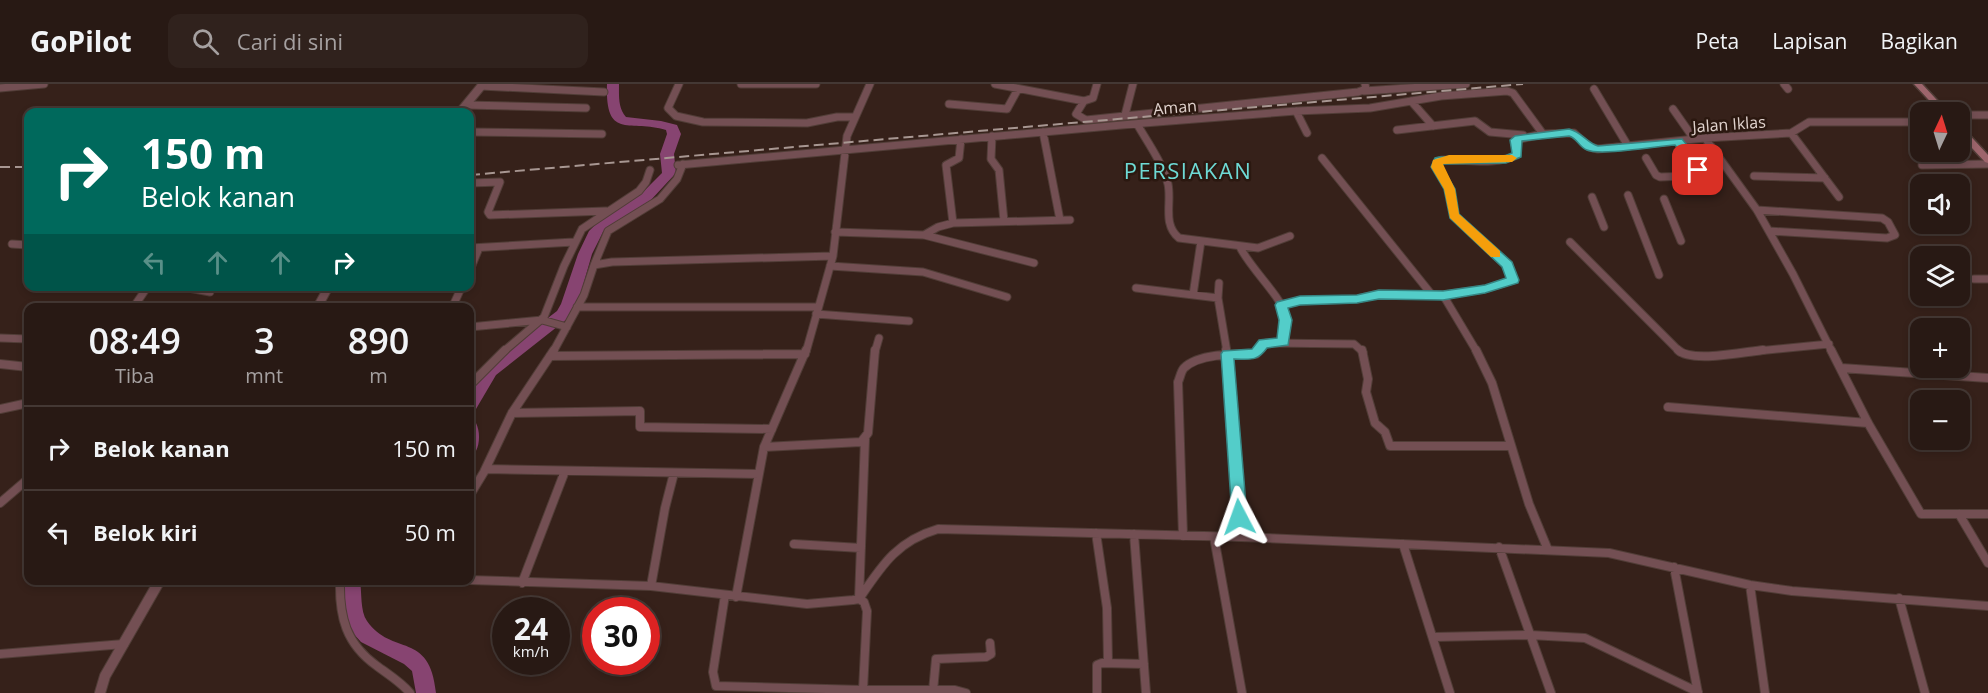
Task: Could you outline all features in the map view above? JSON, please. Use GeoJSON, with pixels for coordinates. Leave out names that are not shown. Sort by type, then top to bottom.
{"type":"FeatureCollection","features":[{"type":"Feature","properties":{"kind":"main road"},"geometry":{"type":"LineString","coordinates":[[1918,84],[1935,102]]}},
{"type":"Feature","properties":{"kind":"main road"},"geometry":{"type":"LineString","coordinates":[[1970,140],[1988,159]]}},
{"type":"Feature","properties":{"kind":"street"},"geometry":{"type":"LineString","coordinates":[[0,88],[44,84]]}},
{"type":"Feature","properties":{"kind":"street"},"geometry":{"type":"LineString","coordinates":[[680,84],[668,108],[676,116],[703,122],[807,123],[837,117],[855,117]]}},
{"type":"Feature","properties":{"kind":"street"},"geometry":{"type":"LineString","coordinates":[[741,84],[816,84]]}},
{"type":"Feature","properties":{"kind":"street"},"geometry":{"type":"LineString","coordinates":[[736,597],[764,447],[805,354],[833,256],[848,135],[870,84]]}},
{"type":"Feature","properties":{"kind":"street"},"geometry":{"type":"LineString","coordinates":[[995,84],[1084,101],[1094,98],[1097,84]]}},
{"type":"Feature","properties":{"kind":"street"},"geometry":{"type":"LineString","coordinates":[[1125,116],[1133,84]]}},
{"type":"Feature","properties":{"kind":"street"},"geometry":{"type":"LineString","coordinates":[[1084,101],[1076,114],[1081,119],[1125,116],[1364,88],[1466,84]]}},
{"type":"Feature","properties":{"kind":"street"},"geometry":{"type":"LineString","coordinates":[[463,108],[482,85],[604,92]]}},
{"type":"Feature","properties":{"kind":"street"},"geometry":{"type":"LineString","coordinates":[[949,104],[1007,110],[1018,88]]}},
{"type":"Feature","properties":{"kind":"street"},"geometry":{"type":"LineString","coordinates":[[1594,89],[1628,146]]}},
{"type":"Feature","properties":{"kind":"street","name":"Aman"},"geometry":{"type":"LineString","coordinates":[[594,265],[608,231],[660,199],[677,179],[681,165],[1137,124],[1296,111],[1370,108],[1507,91],[1513,93],[1543,134]]}},
{"type":"Feature","properties":{"kind":"street"},"geometry":{"type":"LineString","coordinates":[[1412,101],[1433,126]]}},
{"type":"Feature","properties":{"kind":"street"},"geometry":{"type":"LineString","coordinates":[[466,105],[586,108]]}},
{"type":"Feature","properties":{"kind":"street"},"geometry":{"type":"LineString","coordinates":[[1673,109],[1694,139]]}},
{"type":"Feature","properties":{"kind":"street"},"geometry":{"type":"LineString","coordinates":[[1296,111],[1307,133]]}},
{"type":"Feature","properties":{"kind":"street"},"geometry":{"type":"LineString","coordinates":[[1970,115],[1988,115]]}},
{"type":"Feature","properties":{"kind":"street","name":"Jalan Iklas"},"geometry":{"type":"LineString","coordinates":[[1397,130],[1475,121],[1490,132],[1529,136],[1574,133],[1594,148],[1791,133],[1809,122],[1910,122]]}},
{"type":"Feature","properties":{"kind":"street"},"geometry":{"type":"LineString","coordinates":[[1137,124],[1168,183],[1169,230],[1179,238],[1240,247],[1266,246],[1290,236]]}},
{"type":"Feature","properties":{"kind":"street"},"geometry":{"type":"LineString","coordinates":[[474,132],[602,134]]}},
{"type":"Feature","properties":{"kind":"street"},"geometry":{"type":"LineString","coordinates":[[1043,132],[1060,220]]}},
{"type":"Feature","properties":{"kind":"street"},"geometry":{"type":"LineString","coordinates":[[1791,133],[1839,197]]}},
{"type":"Feature","properties":{"kind":"street"},"geometry":{"type":"LineString","coordinates":[[992,136],[991,159],[999,170],[1004,221]]}},
{"type":"Feature","properties":{"kind":"street"},"geometry":{"type":"LineString","coordinates":[[1281,305],[1300,301],[1357,299],[1379,294],[1443,295],[1485,289],[1513,280],[1507,265],[1454,215],[1449,189],[1437,167],[1437,162],[1449,159],[1515,157],[1518,152],[1516,140],[1529,136]]}},
{"type":"Feature","properties":{"kind":"street"},"geometry":{"type":"LineString","coordinates":[[1705,138],[1770,231],[1868,423],[1922,514],[1988,514]]}},
{"type":"Feature","properties":{"kind":"street"},"geometry":{"type":"LineString","coordinates":[[953,223],[946,165],[959,158],[961,139]]}},
{"type":"Feature","properties":{"kind":"street"},"geometry":{"type":"LineString","coordinates":[[1646,158],[1658,176],[1688,176],[1698,170],[1698,166],[1678,141]]}},
{"type":"Feature","properties":{"kind":"street"},"geometry":{"type":"LineString","coordinates":[[1322,158],[1432,295]]}},
{"type":"Feature","properties":{"kind":"street"},"geometry":{"type":"LineString","coordinates":[[1922,165],[1988,164]]}},
{"type":"Feature","properties":{"kind":"street"},"geometry":{"type":"LineString","coordinates":[[474,381],[488,365],[544,321],[574,242],[582,229],[639,191],[646,182],[650,170]]}},
{"type":"Feature","properties":{"kind":"street"},"geometry":{"type":"LineString","coordinates":[[1754,176],[1825,178]]}},
{"type":"Feature","properties":{"kind":"street"},"geometry":{"type":"LineString","coordinates":[[474,183],[500,182],[488,212],[490,215],[607,211]]}},
{"type":"Feature","properties":{"kind":"street"},"geometry":{"type":"LineString","coordinates":[[1628,195],[1659,275]]}},
{"type":"Feature","properties":{"kind":"street"},"geometry":{"type":"LineString","coordinates":[[1592,197],[1604,227]]}},
{"type":"Feature","properties":{"kind":"street"},"geometry":{"type":"LineString","coordinates":[[1664,199],[1681,241]]}},
{"type":"Feature","properties":{"kind":"street"},"geometry":{"type":"LineString","coordinates":[[1757,210],[1882,218],[1888,222],[1895,235],[1887,238],[1770,231]]}},
{"type":"Feature","properties":{"kind":"street"},"geometry":{"type":"LineString","coordinates":[[924,235],[938,227],[953,223],[1070,220]]}},
{"type":"Feature","properties":{"kind":"street"},"geometry":{"type":"LineString","coordinates":[[835,232],[924,235],[1034,263]]}},
{"type":"Feature","properties":{"kind":"street"},"geometry":{"type":"LineString","coordinates":[[1193,295],[1201,241]]}},
{"type":"Feature","properties":{"kind":"street"},"geometry":{"type":"LineString","coordinates":[[474,248],[574,242]]}},
{"type":"Feature","properties":{"kind":"street"},"geometry":{"type":"LineString","coordinates":[[1570,242],[1683,355],[1695,357],[1828,344]]}},
{"type":"Feature","properties":{"kind":"street"},"geometry":{"type":"LineString","coordinates":[[12,244],[24,245]]}},
{"type":"Feature","properties":{"kind":"street"},"geometry":{"type":"LineString","coordinates":[[1240,247],[1256,275],[1281,305],[1285,320],[1284,342]]}},
{"type":"Feature","properties":{"kind":"street"},"geometry":{"type":"LineString","coordinates":[[474,260],[479,248]]}},
{"type":"Feature","properties":{"kind":"street"},"geometry":{"type":"LineString","coordinates":[[474,488],[486,469],[512,413],[550,356],[584,295],[594,265],[612,262],[833,256]]}},
{"type":"Feature","properties":{"kind":"street"},"geometry":{"type":"LineString","coordinates":[[830,266],[923,272],[1007,297]]}},
{"type":"Feature","properties":{"kind":"street"},"geometry":{"type":"LineString","coordinates":[[1974,279],[1988,279]]}},
{"type":"Feature","properties":{"kind":"street"},"geometry":{"type":"LineString","coordinates":[[1219,283],[1218,297],[1227,354],[1241,537]]}},
{"type":"Feature","properties":{"kind":"street"},"geometry":{"type":"LineString","coordinates":[[1136,288],[1218,297]]}},
{"type":"Feature","properties":{"kind":"street"},"geometry":{"type":"LineString","coordinates":[[205,291],[210,292]]}},
{"type":"Feature","properties":{"kind":"street"},"geometry":{"type":"LineString","coordinates":[[1443,295],[1483,362],[1492,383],[1529,504],[1548,550]]}},
{"type":"Feature","properties":{"kind":"street"},"geometry":{"type":"LineString","coordinates":[[577,307],[817,310],[909,321]]}},
{"type":"Feature","properties":{"kind":"street"},"geometry":{"type":"LineString","coordinates":[[474,327],[544,321],[565,326]]}},
{"type":"Feature","properties":{"kind":"street"},"geometry":{"type":"LineString","coordinates":[[0,338],[24,339]]}},
{"type":"Feature","properties":{"kind":"street"},"geometry":{"type":"LineString","coordinates":[[859,598],[865,439],[868,433],[876,343],[879,339]]}},
{"type":"Feature","properties":{"kind":"street"},"geometry":{"type":"LineString","coordinates":[[1183,536],[1178,382],[1183,369],[1196,361],[1227,354],[1256,354],[1264,344],[1284,342],[1359,345],[1368,379],[1366,392],[1375,423],[1385,432],[1390,446],[1511,446]]}},
{"type":"Feature","properties":{"kind":"street"},"geometry":{"type":"LineString","coordinates":[[550,356],[805,354]]}},
{"type":"Feature","properties":{"kind":"street"},"geometry":{"type":"LineString","coordinates":[[0,364],[24,367]]}},
{"type":"Feature","properties":{"kind":"street"},"geometry":{"type":"LineString","coordinates":[[1840,368],[1988,378]]}},
{"type":"Feature","properties":{"kind":"street"},"geometry":{"type":"LineString","coordinates":[[0,409],[24,404]]}},
{"type":"Feature","properties":{"kind":"street"},"geometry":{"type":"LineString","coordinates":[[1668,407],[1868,423]]}},
{"type":"Feature","properties":{"kind":"street"},"geometry":{"type":"LineString","coordinates":[[512,413],[640,411],[640,427],[772,429]]}},
{"type":"Feature","properties":{"kind":"street"},"geometry":{"type":"LineString","coordinates":[[764,447],[861,442],[865,439]]}},
{"type":"Feature","properties":{"kind":"street"},"geometry":{"type":"LineString","coordinates":[[486,469],[759,474]]}},
{"type":"Feature","properties":{"kind":"street"},"geometry":{"type":"LineString","coordinates":[[522,583],[565,471]]}},
{"type":"Feature","properties":{"kind":"street"},"geometry":{"type":"LineString","coordinates":[[651,586],[665,508],[674,473]]}},
{"type":"Feature","properties":{"kind":"street"},"geometry":{"type":"LineString","coordinates":[[0,502],[24,482]]}},
{"type":"Feature","properties":{"kind":"street"},"geometry":{"type":"LineString","coordinates":[[1959,514],[1988,563]]}},
{"type":"Feature","properties":{"kind":"street"},"geometry":{"type":"LineString","coordinates":[[859,598],[894,549],[920,533],[938,529],[1241,537],[1609,553],[1750,585],[1792,591],[1988,606]]}},
{"type":"Feature","properties":{"kind":"street"},"geometry":{"type":"LineString","coordinates":[[1096,533],[1107,608],[1108,663]]}},
{"type":"Feature","properties":{"kind":"street"},"geometry":{"type":"LineString","coordinates":[[1134,534],[1146,693]]}},
{"type":"Feature","properties":{"kind":"street"},"geometry":{"type":"LineString","coordinates":[[1214,537],[1242,693]]}},
{"type":"Feature","properties":{"kind":"street"},"geometry":{"type":"LineString","coordinates":[[794,544],[861,548]]}},
{"type":"Feature","properties":{"kind":"street"},"geometry":{"type":"LineString","coordinates":[[1403,544],[1450,693]]}},
{"type":"Feature","properties":{"kind":"street"},"geometry":{"type":"LineString","coordinates":[[1498,547],[1551,693]]}},
{"type":"Feature","properties":{"kind":"street"},"geometry":{"type":"LineString","coordinates":[[1674,567],[1698,692]]}},
{"type":"Feature","properties":{"kind":"street"},"geometry":{"type":"LineString","coordinates":[[474,580],[651,586],[807,604],[859,598],[864,602],[867,611],[863,690]]}},
{"type":"Feature","properties":{"kind":"street"},"geometry":{"type":"LineString","coordinates":[[100,693],[105,676],[157,585]]}},
{"type":"Feature","properties":{"kind":"street"},"geometry":{"type":"LineString","coordinates":[[340,585],[339,620],[349,642],[373,663],[402,682],[410,693]]}},
{"type":"Feature","properties":{"kind":"street"},"geometry":{"type":"LineString","coordinates":[[1750,585],[1765,693]]}},
{"type":"Feature","properties":{"kind":"street"},"geometry":{"type":"LineString","coordinates":[[725,595],[713,672],[716,686],[962,690],[966,693]]}},
{"type":"Feature","properties":{"kind":"street"},"geometry":{"type":"LineString","coordinates":[[1899,598],[1925,693]]}},
{"type":"Feature","properties":{"kind":"street"},"geometry":{"type":"LineString","coordinates":[[1434,637],[1530,635],[1585,638],[1698,692]]}},
{"type":"Feature","properties":{"kind":"street"},"geometry":{"type":"LineString","coordinates":[[933,691],[936,659],[986,657],[991,654],[990,643]]}},
{"type":"Feature","properties":{"kind":"street"},"geometry":{"type":"LineString","coordinates":[[0,654],[124,644]]}},
{"type":"Feature","properties":{"kind":"street"},"geometry":{"type":"LineString","coordinates":[[1097,693],[1096,669],[1102,663],[1144,664]]}},
{"type":"Feature","properties":{"kind":"waterway"},"geometry":{"type":"LineString","coordinates":[[474,397],[490,371],[562,315],[573,296],[585,254],[598,229],[645,198],[669,173],[667,154],[674,134],[672,128],[661,124],[621,120],[613,102],[613,84]]}},
{"type":"Feature","properties":{"kind":"waterway"},"geometry":{"type":"LineString","coordinates":[[351,585],[359,626],[378,643],[411,657],[425,676],[426,693]]}},
{"type":"Feature","properties":{"kind":"railway"},"geometry":{"type":"LineString","coordinates":[[474,175],[1523,84]]}},
{"type":"Feature","properties":{"kind":"railway"},"geometry":{"type":"LineString","coordinates":[[0,167],[24,167]]}},
{"type":"Feature","properties":{"kind":"slow traffic"},"geometry":{"type":"LineString","coordinates":[[1496,254],[1454,215],[1448,184],[1437,167],[1437,162],[1449,159],[1512,158]]}},
{"type":"Feature","properties":{"kind":"district","name":"PERSIAKAN"},"geometry":{"type":"Point","coordinates":[1188,170]}},
{"type":"Feature","properties":{"kind":"route"},"geometry":{"type":"LineString","coordinates":[[1239,517],[1227,354],[1256,354],[1266,343],[1284,342],[1285,320],[1281,305],[1300,301],[1357,299],[1379,294],[1443,295],[1485,289],[1513,280],[1507,265],[1454,215],[1448,184],[1437,167],[1437,162],[1449,159],[1515,157],[1517,155],[1516,140],[1519,138],[1569,132],[1578,135],[1589,147],[1598,149],[1678,141],[1698,166],[1698,170]]}}]}
